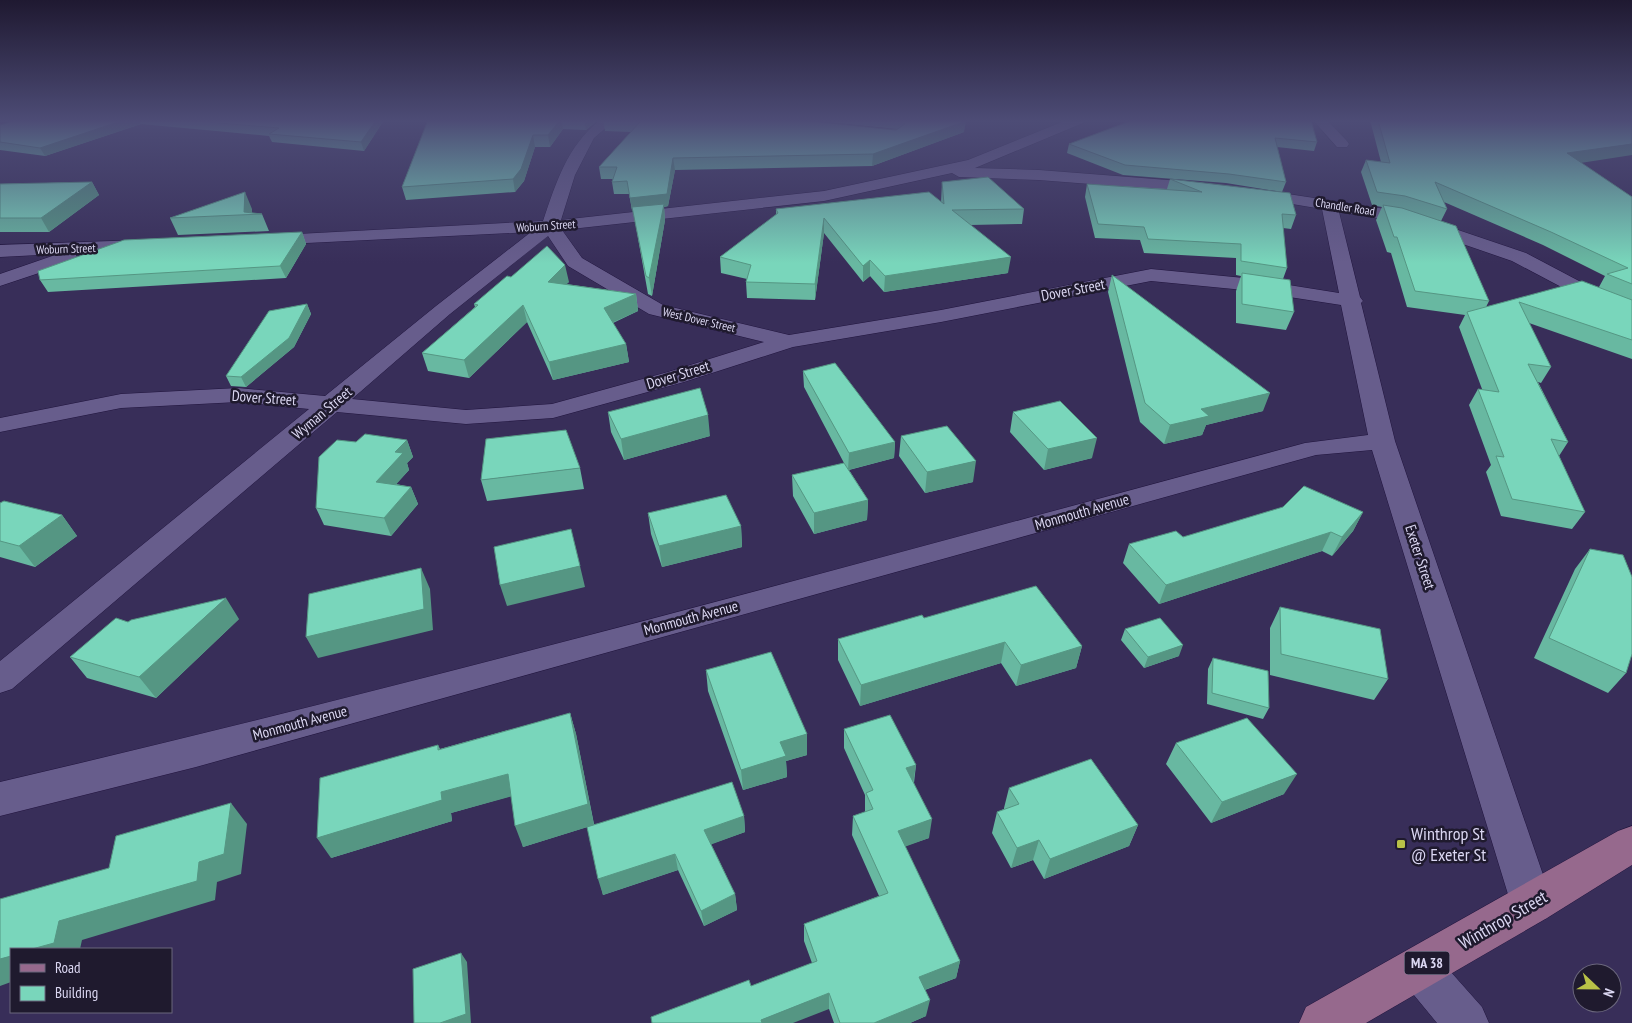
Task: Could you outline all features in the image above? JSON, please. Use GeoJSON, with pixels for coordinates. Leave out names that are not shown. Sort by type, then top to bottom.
{"type":"FeatureCollection","features":[{"type":"Feature","properties":{"kind":"main road","name":"Winthrop Street"},"geometry":{"type":"LineString","coordinates":[[1322,1023],[1532,904],[1632,844]]}},
{"type":"Feature","properties":{"kind":"street"},"geometry":{"type":"LineString","coordinates":[[550,226],[572,168]]}},
{"type":"Feature","properties":{"kind":"street","name":"Woburn Street"},"geometry":{"type":"LineString","coordinates":[[245,241],[550,226],[824,196],[953,168]]}},
{"type":"Feature","properties":{"kind":"street"},"geometry":{"type":"LineString","coordinates":[[1028,168],[1039,176]]}},
{"type":"Feature","properties":{"kind":"street","name":"Chandler Road"},"geometry":{"type":"LineString","coordinates":[[936,171],[1039,176],[1230,191],[1329,204],[1399,216],[1519,257],[1591,295],[1632,312]]}},
{"type":"Feature","properties":{"kind":"street","name":"Exeter Street"},"geometry":{"type":"LineString","coordinates":[[1329,204],[1382,441],[1532,904]]}},
{"type":"Feature","properties":{"kind":"street","name":"West Dover Street"},"geometry":{"type":"LineString","coordinates":[[550,226],[574,262],[656,310],[789,341]]}},
{"type":"Feature","properties":{"kind":"street","name":"Wyman Street"},"geometry":{"type":"LineString","coordinates":[[0,680],[334,403],[443,310],[550,226]]}},
{"type":"Feature","properties":{"kind":"street","name":"Woburn Street"},"geometry":{"type":"LineString","coordinates":[[0,251],[157,245]]}},
{"type":"Feature","properties":{"kind":"street"},"geometry":{"type":"LineString","coordinates":[[0,280],[98,248]]}},
{"type":"Feature","properties":{"kind":"street","name":"Dover Street"},"geometry":{"type":"LineString","coordinates":[[0,425],[121,401],[238,395],[466,417],[553,411],[676,377],[789,341],[941,316],[1151,275],[1244,284],[1352,301]]}},
{"type":"Feature","properties":{"kind":"street","name":"Monmouth Avenue"},"geometry":{"type":"LineString","coordinates":[[0,799],[196,752],[891,565],[1314,448],[1382,441]]}},
{"type":"Feature","properties":{"kind":"street"},"geometry":{"type":"LineString","coordinates":[[1419,968],[1466,1023]]}},
{"type":"Feature","properties":{"kind":"building"},"geometry":{"type":"Polygon","coordinates":[[[409,168],[521,168],[513,179],[402,187],[409,168]]]}},
{"type":"Feature","properties":{"kind":"building"},"geometry":{"type":"Polygon","coordinates":[[[617,168],[671,168],[667,194],[630,198],[627,181],[612,182],[617,168]]]}},
{"type":"Feature","properties":{"kind":"building"},"geometry":{"type":"Polygon","coordinates":[[[1157,168],[1282,168],[1286,182],[1229,174],[1157,168]]]}},
{"type":"Feature","properties":{"kind":"building"},"geometry":{"type":"Polygon","coordinates":[[[1369,168],[1589,168],[1632,197],[1632,284],[1607,274],[1628,268],[1551,232],[1435,182],[1447,209],[1405,196],[1377,192],[1369,168]]]}},
{"type":"Feature","properties":{"kind":"building"},"geometry":{"type":"Polygon","coordinates":[[[988,177],[1024,209],[952,210],[1011,257],[885,276],[870,260],[863,266],[824,218],[815,284],[746,282],[751,265],[720,257],[778,213],[776,209],[929,192],[944,204],[942,182],[988,177]]]}},
{"type":"Feature","properties":{"kind":"building"},"geometry":{"type":"Polygon","coordinates":[[[1170,179],[1290,193],[1296,215],[1282,214],[1287,268],[1241,261],[1241,244],[1148,239],[1144,227],[1098,224],[1087,184],[1202,192],[1170,179]]]}},
{"type":"Feature","properties":{"kind":"building"},"geometry":{"type":"Polygon","coordinates":[[[92,182],[41,218],[0,218],[0,184],[92,182]]]}},
{"type":"Feature","properties":{"kind":"building"},"geometry":{"type":"Polygon","coordinates":[[[245,192],[244,212],[262,214],[170,218],[245,192]]]}},
{"type":"Feature","properties":{"kind":"building"},"geometry":{"type":"Polygon","coordinates":[[[664,204],[649,278],[646,276],[632,207],[664,204]]]}},
{"type":"Feature","properties":{"kind":"building"},"geometry":{"type":"Polygon","coordinates":[[[1383,205],[1402,208],[1456,226],[1489,301],[1415,291],[1397,237],[1394,237],[1383,205]]]}},
{"type":"Feature","properties":{"kind":"building"},"geometry":{"type":"Polygon","coordinates":[[[302,232],[280,266],[40,280],[38,271],[124,240],[302,232]]]}},
{"type":"Feature","properties":{"kind":"building"},"geometry":{"type":"Polygon","coordinates":[[[547,246],[565,265],[548,282],[636,294],[604,308],[626,344],[549,362],[523,305],[464,360],[422,353],[478,305],[474,304],[507,276],[511,277],[547,246]]]}},
{"type":"Feature","properties":{"kind":"building"},"geometry":{"type":"Polygon","coordinates":[[[1242,273],[1290,280],[1294,312],[1242,304],[1242,273]]]}},
{"type":"Feature","properties":{"kind":"building"},"geometry":{"type":"Polygon","coordinates":[[[1112,275],[1270,393],[1201,409],[1209,416],[1170,425],[1145,403],[1112,275]]]}},
{"type":"Feature","properties":{"kind":"building"},"geometry":{"type":"Polygon","coordinates":[[[1582,281],[1632,300],[1632,340],[1519,302],[1551,367],[1528,364],[1568,442],[1551,439],[1585,512],[1512,499],[1496,456],[1504,457],[1478,389],[1499,392],[1467,312],[1582,281]]]}},
{"type":"Feature","properties":{"kind":"building"},"geometry":{"type":"Polygon","coordinates":[[[307,304],[289,338],[241,377],[226,376],[269,311],[307,304]]]}},
{"type":"Feature","properties":{"kind":"building"},"geometry":{"type":"Polygon","coordinates":[[[835,363],[895,442],[849,453],[803,371],[835,363]]]}},
{"type":"Feature","properties":{"kind":"building"},"geometry":{"type":"Polygon","coordinates":[[[700,388],[708,415],[621,439],[608,412],[700,388]]]}},
{"type":"Feature","properties":{"kind":"building"},"geometry":{"type":"Polygon","coordinates":[[[1060,401],[1097,438],[1048,449],[1013,412],[1060,401]]]}},
{"type":"Feature","properties":{"kind":"building"},"geometry":{"type":"Polygon","coordinates":[[[947,426],[976,461],[927,472],[901,436],[947,426]]]}},
{"type":"Feature","properties":{"kind":"building"},"geometry":{"type":"Polygon","coordinates":[[[566,430],[580,468],[481,480],[486,439],[566,430]]]}},
{"type":"Feature","properties":{"kind":"building"},"geometry":{"type":"Polygon","coordinates":[[[365,434],[407,440],[395,452],[403,453],[376,482],[411,487],[384,518],[316,508],[319,457],[337,440],[356,442],[365,434]]]}},
{"type":"Feature","properties":{"kind":"building"},"geometry":{"type":"Polygon","coordinates":[[[844,463],[868,500],[814,513],[792,475],[844,463]]]}},
{"type":"Feature","properties":{"kind":"building"},"geometry":{"type":"Polygon","coordinates":[[[1304,486],[1363,512],[1342,537],[1331,532],[1166,585],[1129,544],[1176,531],[1183,537],[1283,507],[1304,486]]]}},
{"type":"Feature","properties":{"kind":"building"},"geometry":{"type":"Polygon","coordinates":[[[726,495],[741,526],[659,546],[648,513],[726,495]]]}},
{"type":"Feature","properties":{"kind":"building"},"geometry":{"type":"Polygon","coordinates":[[[4,501],[62,515],[19,546],[0,541],[0,503],[4,501]]]}},
{"type":"Feature","properties":{"kind":"building"},"geometry":{"type":"Polygon","coordinates":[[[571,529],[580,566],[500,585],[494,547],[571,529]]]}},
{"type":"Feature","properties":{"kind":"building"},"geometry":{"type":"Polygon","coordinates":[[[1590,549],[1623,555],[1632,577],[1632,654],[1626,673],[1549,638],[1590,549]]]}},
{"type":"Feature","properties":{"kind":"building"},"geometry":{"type":"Polygon","coordinates":[[[421,568],[424,609],[306,637],[309,594],[421,568]]]}},
{"type":"Feature","properties":{"kind":"building"},"geometry":{"type":"Polygon","coordinates":[[[1036,586],[1082,646],[1021,665],[1005,642],[861,685],[838,639],[922,615],[924,618],[1036,586]]]}},
{"type":"Feature","properties":{"kind":"building"},"geometry":{"type":"Polygon","coordinates":[[[226,598],[139,677],[70,657],[116,618],[128,622],[226,598]]]}},
{"type":"Feature","properties":{"kind":"building"},"geometry":{"type":"Polygon","coordinates":[[[1280,607],[1380,629],[1388,679],[1281,654],[1280,607]]]}},
{"type":"Feature","properties":{"kind":"building"},"geometry":{"type":"Polygon","coordinates":[[[1160,618],[1183,645],[1148,657],[1125,629],[1160,618]]]}},
{"type":"Feature","properties":{"kind":"building"},"geometry":{"type":"Polygon","coordinates":[[[771,652],[807,734],[780,742],[786,756],[741,770],[706,670],[771,652]]]}},
{"type":"Feature","properties":{"kind":"building"},"geometry":{"type":"Polygon","coordinates":[[[1213,658],[1268,671],[1269,708],[1212,693],[1213,658]]]}},
{"type":"Feature","properties":{"kind":"building"},"geometry":{"type":"Polygon","coordinates":[[[570,713],[588,804],[515,826],[508,774],[441,792],[442,800],[317,838],[320,778],[438,745],[438,750],[570,713]]]}},
{"type":"Feature","properties":{"kind":"building"},"geometry":{"type":"Polygon","coordinates":[[[890,715],[916,765],[906,768],[932,819],[898,831],[960,961],[919,977],[930,1000],[874,1023],[840,1023],[829,993],[761,1020],[762,1023],[652,1023],[651,1017],[749,980],[751,986],[817,961],[804,924],[888,893],[853,816],[873,809],[866,793],[873,790],[844,729],[890,715]]]}},
{"type":"Feature","properties":{"kind":"building"},"geometry":{"type":"Polygon","coordinates":[[[1247,718],[1297,774],[1222,802],[1176,743],[1247,718]]]}},
{"type":"Feature","properties":{"kind":"building"},"geometry":{"type":"Polygon","coordinates":[[[1091,759],[1138,825],[1050,859],[1039,840],[1017,848],[997,812],[1019,804],[1009,788],[1091,759]]]}},
{"type":"Feature","properties":{"kind":"building"},"geometry":{"type":"Polygon","coordinates":[[[732,782],[744,816],[704,830],[735,894],[701,911],[675,854],[598,879],[587,827],[732,782]]]}},
{"type":"Feature","properties":{"kind":"building"},"geometry":{"type":"Polygon","coordinates":[[[231,803],[224,854],[199,862],[197,881],[59,921],[54,943],[36,948],[10,948],[10,956],[0,959],[0,899],[109,868],[116,836],[231,803]]]}},
{"type":"Feature","properties":{"kind":"building"},"geometry":{"type":"Polygon","coordinates":[[[461,953],[466,1014],[440,1023],[414,1023],[413,969],[461,953]]]}},
{"type":"Feature","properties":{"kind":"place","name":"Winthrop St @ Exeter St"},"geometry":{"type":"Point","coordinates":[1401,844]}}]}
